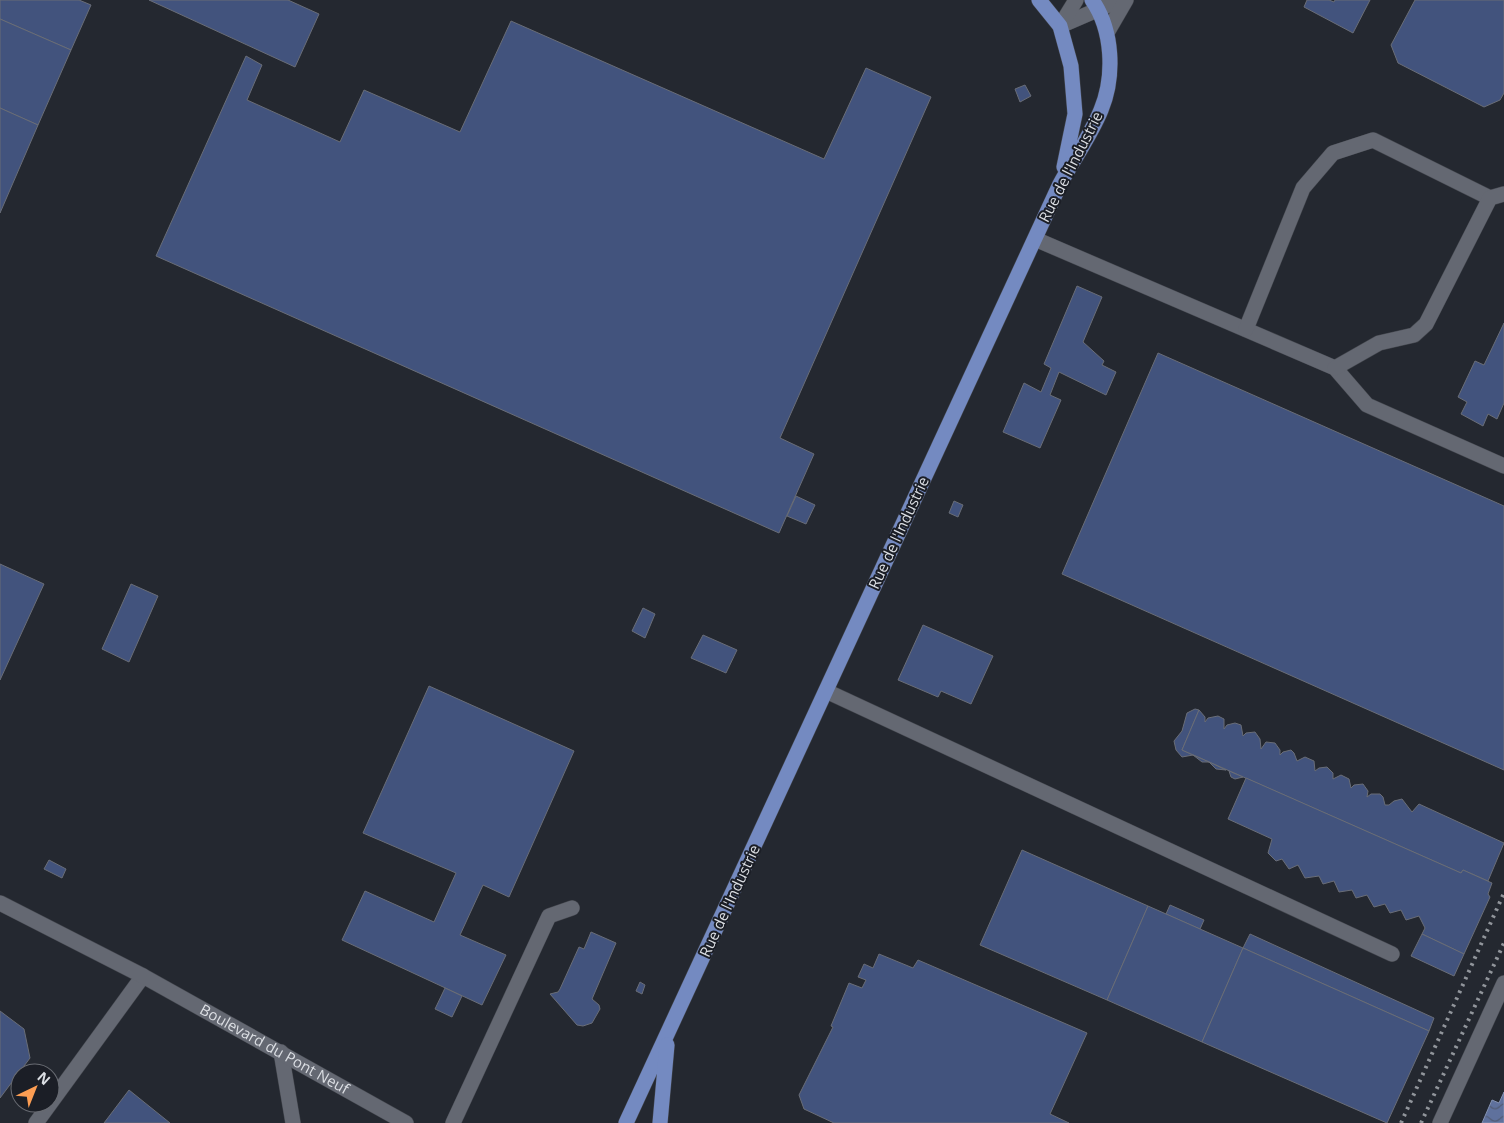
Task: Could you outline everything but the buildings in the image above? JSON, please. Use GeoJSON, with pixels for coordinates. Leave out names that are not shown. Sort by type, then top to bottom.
{"type":"FeatureCollection","features":[{"type":"Feature","properties":{"kind":"main road"},"geometry":{"type":"LineString","coordinates":[[1039,0],[1060,26],[1071,66],[1075,114],[1060,184]]}},
{"type":"Feature","properties":{"kind":"main road"},"geometry":{"type":"LineString","coordinates":[[1095,5],[1108,31]]}},
{"type":"Feature","properties":{"kind":"main road","name":"Rue de l'Industrie"},"geometry":{"type":"LineString","coordinates":[[626,1123],[1060,184],[1101,110],[1109,79],[1108,31]]}},
{"type":"Feature","properties":{"kind":"main road","name":"Rue de l'Industrie"},"geometry":{"type":"LineString","coordinates":[[660,1123],[669,1032]]}},
{"type":"Feature","properties":{"kind":"street"},"geometry":{"type":"LineString","coordinates":[[1060,26],[1076,0]]}},
{"type":"Feature","properties":{"kind":"street"},"geometry":{"type":"LineString","coordinates":[[1060,26],[1095,5],[1120,0]]}},
{"type":"Feature","properties":{"kind":"street"},"geometry":{"type":"LineString","coordinates":[[1108,31],[1126,0]]}},
{"type":"Feature","properties":{"kind":"street"},"geometry":{"type":"LineString","coordinates":[[1246,329],[1303,188],[1333,153],[1373,140],[1497,196],[1426,324],[1414,336],[1378,343],[1335,368]]}},
{"type":"Feature","properties":{"kind":"street"},"geometry":{"type":"LineString","coordinates":[[1035,238],[1335,368],[1367,405],[1504,466]]}},
{"type":"Feature","properties":{"kind":"street"},"geometry":{"type":"LineString","coordinates":[[826,691],[1392,954]]}},
{"type":"Feature","properties":{"kind":"street","name":"Boulevard du Pont Neuf"},"geometry":{"type":"LineString","coordinates":[[0,903],[143,976],[406,1123]]}},
{"type":"Feature","properties":{"kind":"street"},"geometry":{"type":"LineString","coordinates":[[453,1123],[549,916],[572,908]]}},
{"type":"Feature","properties":{"kind":"street"},"geometry":{"type":"LineString","coordinates":[[36,1123],[143,976]]}},
{"type":"Feature","properties":{"kind":"street"},"geometry":{"type":"LineString","coordinates":[[1440,1123],[1504,983]]}},
{"type":"Feature","properties":{"kind":"street"},"geometry":{"type":"LineString","coordinates":[[281,1052],[294,1123]]}},
{"type":"Feature","properties":{"kind":"water"},"geometry":{"type":"Polygon","coordinates":[[[1504,1092],[1504,1123],[1482,1123],[1492,1100],[1499,1103],[1504,1092]]]}},
{"type":"Feature","properties":{"kind":"railway"},"geometry":{"type":"LineString","coordinates":[[1401,1123],[1504,893]]}},
{"type":"Feature","properties":{"kind":"railway"},"geometry":{"type":"LineString","coordinates":[[1421,1123],[1504,943]]}}]}
